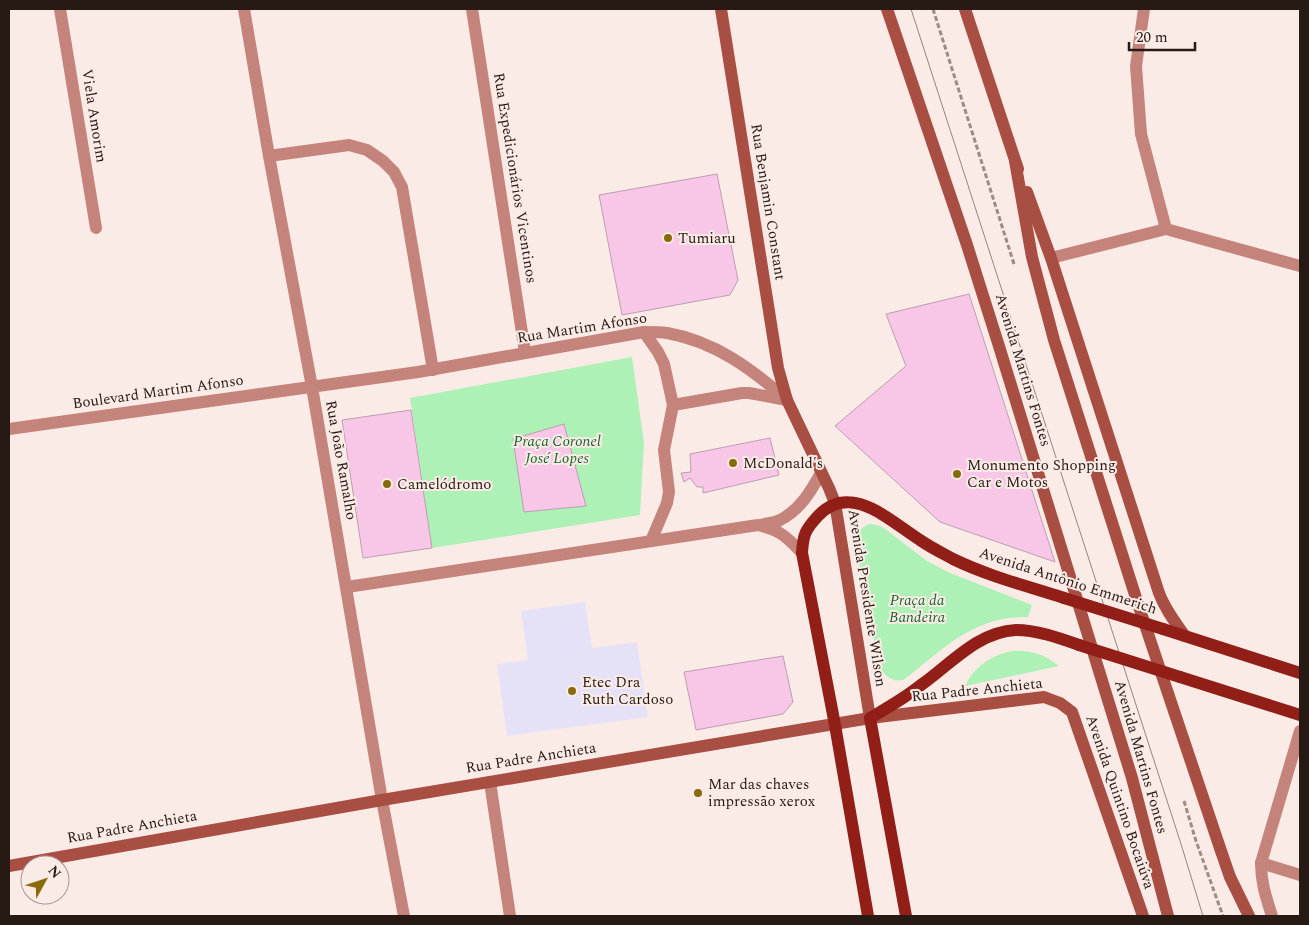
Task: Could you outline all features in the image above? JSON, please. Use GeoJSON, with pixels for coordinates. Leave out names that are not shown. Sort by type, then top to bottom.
{"type":"FeatureCollection","features":[{"type":"Feature","properties":{"kind":"main road","name":"Rua Benjamin Constant"},"geometry":{"type":"LineString","coordinates":[[721,9],[778,368],[787,400]]}},
{"type":"Feature","properties":{"kind":"main road","name":"Avenida Martins Fontes"},"geometry":{"type":"LineString","coordinates":[[886,9],[967,245],[1001,352],[1132,778],[1168,916]]}},
{"type":"Feature","properties":{"kind":"main road"},"geometry":{"type":"LineString","coordinates":[[965,9],[1051,258],[1159,593],[1173,620],[1185,636]]}},
{"type":"Feature","properties":{"kind":"main road"},"geometry":{"type":"LineString","coordinates":[[1016,161],[1032,257],[1054,340],[1140,610],[1221,851],[1230,877],[1249,916]]}},
{"type":"Feature","properties":{"kind":"main road","name":"Rua Martim Afonso"},"geometry":{"type":"LineString","coordinates":[[787,400],[835,503]]}},
{"type":"Feature","properties":{"kind":"main road","name":"Avenida Antônio Emmerich"},"geometry":{"type":"LineString","coordinates":[[835,503],[857,502],[879,511],[921,541],[954,559],[988,574],[1300,673]]}},
{"type":"Feature","properties":{"kind":"main road","name":"Avenida Presidente Wilson"},"geometry":{"type":"LineString","coordinates":[[868,916],[836,725],[802,553],[803,537],[811,524],[823,510],[835,503],[870,718],[906,916]]}},
{"type":"Feature","properties":{"kind":"main road"},"geometry":{"type":"LineString","coordinates":[[870,718],[910,694],[979,640],[999,632],[1016,630],[1055,637],[1300,715]]}},
{"type":"Feature","properties":{"kind":"main road","name":"Rua Padre Anchieta"},"geometry":{"type":"LineString","coordinates":[[9,866],[382,800],[870,718],[1044,697],[1060,702]]}},
{"type":"Feature","properties":{"kind":"main road","name":"Avenida Quintino Bocaiúva"},"geometry":{"type":"LineString","coordinates":[[1060,702],[1072,712],[1143,916]]}},
{"type":"Feature","properties":{"kind":"street","name":"Viela Amorim"},"geometry":{"type":"LineString","coordinates":[[60,9],[96,228]]}},
{"type":"Feature","properties":{"kind":"street","name":"Rua João Ramalho"},"geometry":{"type":"LineString","coordinates":[[244,9],[347,587],[382,800],[404,916]]}},
{"type":"Feature","properties":{"kind":"street","name":"Rua Expedicionários Vicentinos"},"geometry":{"type":"LineString","coordinates":[[472,9],[525,352]]}},
{"type":"Feature","properties":{"kind":"street"},"geometry":{"type":"LineString","coordinates":[[1144,9],[1136,66],[1141,134],[1166,229]]}},
{"type":"Feature","properties":{"kind":"street"},"geometry":{"type":"LineString","coordinates":[[269,156],[349,145],[367,150],[383,161],[394,172],[402,187],[433,370]]}},
{"type":"Feature","properties":{"kind":"street"},"geometry":{"type":"LineString","coordinates":[[1051,258],[1166,229],[1300,266]]}},
{"type":"Feature","properties":{"kind":"street"},"geometry":{"type":"LineString","coordinates":[[644,332],[664,364],[673,406],[664,450],[669,492],[651,541]]}},
{"type":"Feature","properties":{"kind":"street","name":"Rua Martim Afonso"},"geometry":{"type":"LineString","coordinates":[[312,387],[433,370],[644,332],[667,333],[705,343],[743,364],[787,400]]}},
{"type":"Feature","properties":{"kind":"street","name":"Boulevard Martim Afonso"},"geometry":{"type":"LineString","coordinates":[[9,429],[312,387]]}},
{"type":"Feature","properties":{"kind":"street"},"geometry":{"type":"LineString","coordinates":[[673,406],[742,393],[787,400]]}},
{"type":"Feature","properties":{"kind":"street"},"geometry":{"type":"LineString","coordinates":[[347,587],[779,521],[797,508],[810,493],[821,473]]}},
{"type":"Feature","properties":{"kind":"street"},"geometry":{"type":"LineString","coordinates":[[758,525],[774,529],[782,534],[802,553]]}},
{"type":"Feature","properties":{"kind":"street"},"geometry":{"type":"LineString","coordinates":[[1272,916],[1263,888],[1261,862],[1300,731]]}},
{"type":"Feature","properties":{"kind":"street"},"geometry":{"type":"LineString","coordinates":[[490,782],[510,916]]}},
{"type":"Feature","properties":{"kind":"street"},"geometry":{"type":"LineString","coordinates":[[1261,862],[1300,875]]}},
{"type":"Feature","properties":{"kind":"shaded area","name":"Etec Dra Ruth Cardoso"},"geometry":{"type":"Polygon","coordinates":[[[585,602],[592,648],[637,642],[648,717],[507,736],[497,664],[528,660],[521,611],[585,602]]]}},
{"type":"Feature","properties":{"kind":"green space","name":"Praça Coronel José Lopes"},"geometry":{"type":"Polygon","coordinates":[[[632,357],[644,443],[640,515],[432,548],[410,398],[632,357]]]}},
{"type":"Feature","properties":{"kind":"green space","name":"Praça da Bandeira"},"geometry":{"type":"Polygon","coordinates":[[[869,524],[884,528],[927,561],[950,573],[1032,605],[1028,617],[1009,618],[976,628],[947,645],[905,679],[893,680],[879,666],[855,543],[859,531],[869,524]]]}},
{"type":"Feature","properties":{"kind":"green space"},"geometry":{"type":"Polygon","coordinates":[[[1012,651],[1025,651],[1037,654],[1048,658],[1059,666],[965,686],[978,667],[990,659],[1012,651]]]}},
{"type":"Feature","properties":{"kind":"building","name":"Tumiaru"},"geometry":{"type":"Polygon","coordinates":[[[717,174],[738,280],[730,295],[622,315],[599,195],[717,174]]]}},
{"type":"Feature","properties":{"kind":"building","name":"Monumento Shopping Car e Motos"},"geometry":{"type":"Polygon","coordinates":[[[969,294],[1055,562],[940,522],[835,426],[906,366],[886,314],[969,294]]]}},
{"type":"Feature","properties":{"kind":"building","name":"Camelódromo"},"geometry":{"type":"Polygon","coordinates":[[[411,410],[432,548],[363,558],[342,420],[411,410]]]}},
{"type":"Feature","properties":{"kind":"building"},"geometry":{"type":"Polygon","coordinates":[[[564,424],[586,506],[524,512],[513,439],[564,424]]]}},
{"type":"Feature","properties":{"kind":"building","name":"McDonald's"},"geometry":{"type":"Polygon","coordinates":[[[770,438],[779,475],[703,493],[703,487],[697,487],[690,478],[684,482],[681,473],[691,472],[690,454],[770,438]]]}},
{"type":"Feature","properties":{"kind":"building"},"geometry":{"type":"Polygon","coordinates":[[[783,656],[793,702],[783,714],[696,730],[684,672],[783,656]]]}},
{"type":"Feature","properties":{"kind":"tram line"},"geometry":{"type":"LineString","coordinates":[[911,9],[1203,916]]}},
{"type":"Feature","properties":{"kind":"place","name":"Tumiaru"},"geometry":{"type":"Point","coordinates":[668,238]}},
{"type":"Feature","properties":{"kind":"place","name":"McDonald's"},"geometry":{"type":"Point","coordinates":[733,463]}},
{"type":"Feature","properties":{"kind":"place","name":"Monumento Shopping Car e Motos"},"geometry":{"type":"Point","coordinates":[957,474]}},
{"type":"Feature","properties":{"kind":"place","name":"Camelódromo"},"geometry":{"type":"Point","coordinates":[387,484]}},
{"type":"Feature","properties":{"kind":"place","name":"Etec Dra Ruth Cardoso"},"geometry":{"type":"Point","coordinates":[572,691]}},
{"type":"Feature","properties":{"kind":"place","name":"Mar das chaves impressão xerox"},"geometry":{"type":"Point","coordinates":[698,793]}}]}
